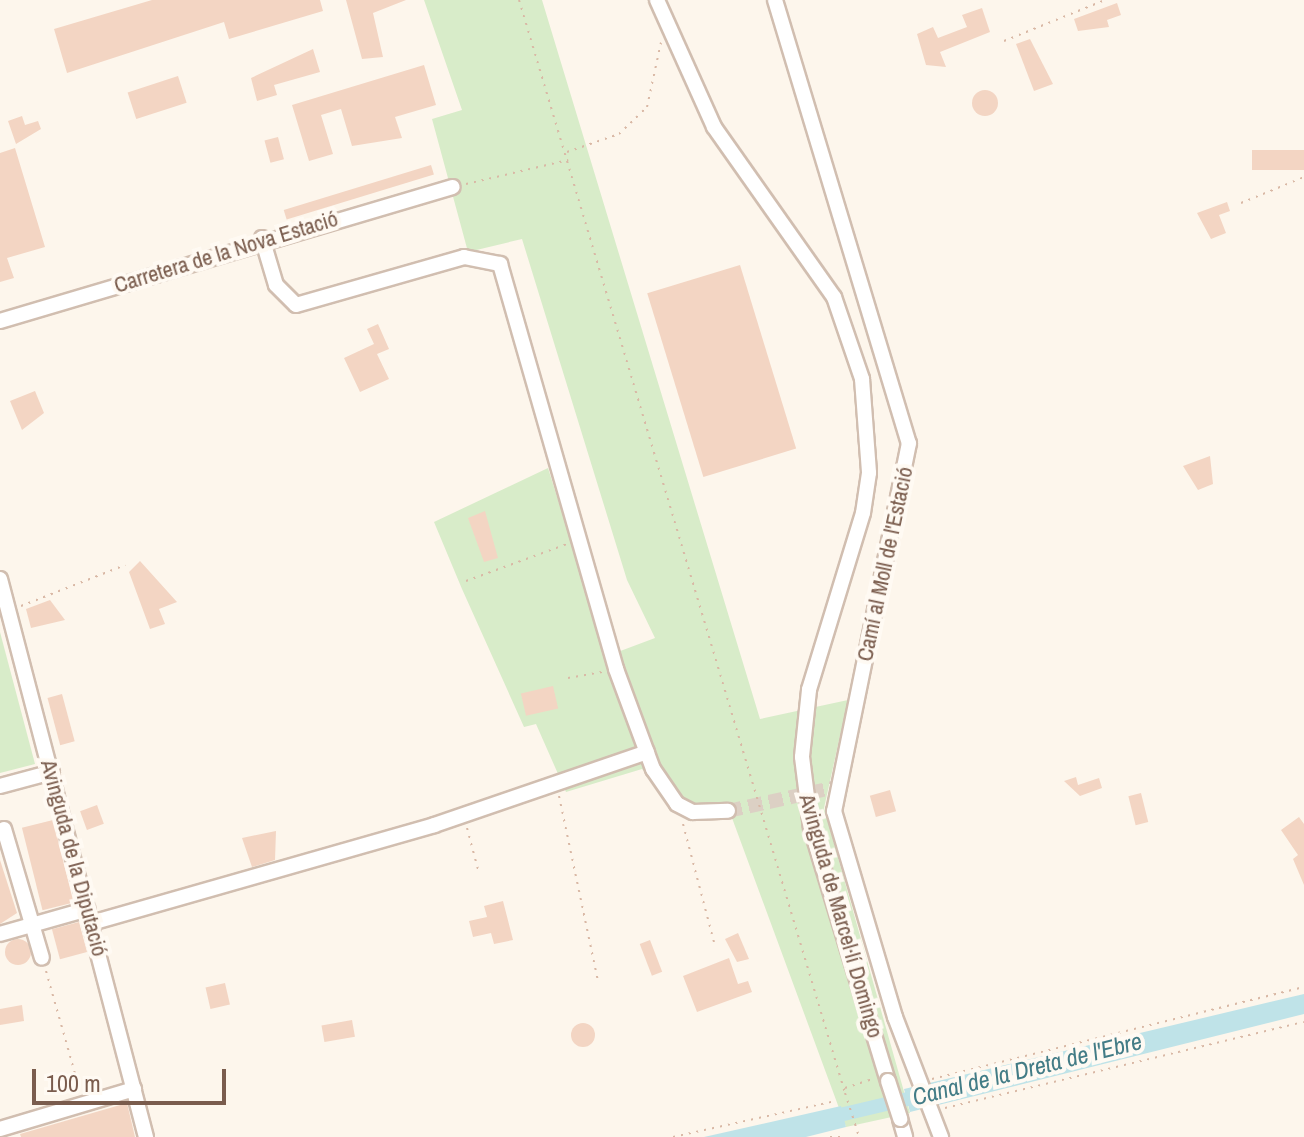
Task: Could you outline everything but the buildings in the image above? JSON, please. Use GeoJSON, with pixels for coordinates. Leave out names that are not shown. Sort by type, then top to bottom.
{"type":"FeatureCollection","features":[{"type":"Feature","properties":{"kind":"street","name":"Avinguda de Marcel·lí Domingo"},"geometry":{"type":"LineString","coordinates":[[657,0],[669,37],[714,127],[813,259],[854,345],[862,379],[869,461],[863,513],[809,690],[802,757],[811,828],[905,1137]]}},
{"type":"Feature","properties":{"kind":"street","name":"Camí al Moll de l'Estació"},"geometry":{"type":"LineString","coordinates":[[775,0],[909,443],[834,811],[895,1017],[923,1082],[928,1110],[941,1137]]}},
{"type":"Feature","properties":{"kind":"street","name":"Carretera de la Nova Estació"},"geometry":{"type":"LineString","coordinates":[[0,321],[262,238],[453,187]]}},
{"type":"Feature","properties":{"kind":"street"},"geometry":{"type":"LineString","coordinates":[[262,238],[276,285],[296,305],[464,257],[500,264],[616,669],[647,752],[677,804],[693,812],[728,811]]}},
{"type":"Feature","properties":{"kind":"street","name":"Avinguda de la Diputació"},"geometry":{"type":"LineString","coordinates":[[0,579],[146,1137]]}},
{"type":"Feature","properties":{"kind":"street"},"geometry":{"type":"LineString","coordinates":[[0,934],[90,916],[464,815],[647,752]]}},
{"type":"Feature","properties":{"kind":"street"},"geometry":{"type":"LineString","coordinates":[[0,786],[52,772]]}},
{"type":"Feature","properties":{"kind":"street"},"geometry":{"type":"LineString","coordinates":[[4,829],[42,958]]}},
{"type":"Feature","properties":{"kind":"street"},"geometry":{"type":"LineString","coordinates":[[0,1129],[134,1089]]}},
{"type":"Feature","properties":{"kind":"path"},"geometry":{"type":"LineString","coordinates":[[519,0],[859,1137]]}},
{"type":"Feature","properties":{"kind":"path"},"geometry":{"type":"LineString","coordinates":[[1004,41],[1105,0]]}},
{"type":"Feature","properties":{"kind":"path"},"geometry":{"type":"LineString","coordinates":[[566,153],[631,124],[647,107],[661,40],[669,37]]}},
{"type":"Feature","properties":{"kind":"path"},"geometry":{"type":"LineString","coordinates":[[453,187],[568,160]]}},
{"type":"Feature","properties":{"kind":"path"},"geometry":{"type":"LineString","coordinates":[[1241,203],[1304,177]]}},
{"type":"Feature","properties":{"kind":"path"},"geometry":{"type":"LineString","coordinates":[[466,581],[579,539]]}},
{"type":"Feature","properties":{"kind":"path"},"geometry":{"type":"LineString","coordinates":[[9,610],[125,565]]}},
{"type":"Feature","properties":{"kind":"path"},"geometry":{"type":"LineString","coordinates":[[568,678],[616,669]]}},
{"type":"Feature","properties":{"kind":"path"},"geometry":{"type":"LineString","coordinates":[[556,783],[598,981]]}},
{"type":"Feature","properties":{"kind":"path"},"geometry":{"type":"LineString","coordinates":[[677,804],[714,942]]}},
{"type":"Feature","properties":{"kind":"path"},"geometry":{"type":"LineString","coordinates":[[464,815],[479,873]]}},
{"type":"Feature","properties":{"kind":"path"},"geometry":{"type":"LineString","coordinates":[[42,958],[84,1104]]}},
{"type":"Feature","properties":{"kind":"path"},"geometry":{"type":"LineString","coordinates":[[923,1082],[1304,987]]}},
{"type":"Feature","properties":{"kind":"path"},"geometry":{"type":"LineString","coordinates":[[928,1110],[1304,1022]]}},
{"type":"Feature","properties":{"kind":"path"},"geometry":{"type":"LineString","coordinates":[[843,1088],[887,1078]]}},
{"type":"Feature","properties":{"kind":"path"},"geometry":{"type":"LineString","coordinates":[[673,1137],[836,1101]]}},
{"type":"Feature","properties":{"kind":"path"},"geometry":{"type":"LineString","coordinates":[[830,1137],[845,1135]]}},
{"type":"Feature","properties":{"kind":"green space"},"geometry":{"type":"Polygon","coordinates":[[[424,0],[542,0],[760,719],[848,700],[824,808],[910,1113],[846,1127],[732,818],[689,821],[642,769],[566,792],[536,724],[524,727],[462,589],[434,522],[548,468],[607,656],[655,638],[627,580],[522,239],[468,252],[432,119],[462,110],[424,0]]]}},
{"type":"Feature","properties":{"kind":"green space"},"geometry":{"type":"Polygon","coordinates":[[[0,632],[35,764],[0,773],[0,632]]]}},
{"type":"Feature","properties":{"kind":"water"},"geometry":{"type":"Polygon","coordinates":[[[1304,994],[1304,1014],[910,1112],[904,1089],[1304,994]]]}},
{"type":"Feature","properties":{"kind":"water"},"geometry":{"type":"Polygon","coordinates":[[[841,1106],[846,1127],[806,1137],[704,1137],[841,1106]]]}},
{"type":"Feature","properties":{"kind":"waterway","name":"Canal de la Dreta de l'Ebre"},"geometry":{"type":"LineString","coordinates":[[827,1118],[924,1095]]}},
{"type":"Feature","properties":{"kind":"tunnel"},"geometry":{"type":"LineString","coordinates":[[728,811],[836,787]]}}]}
